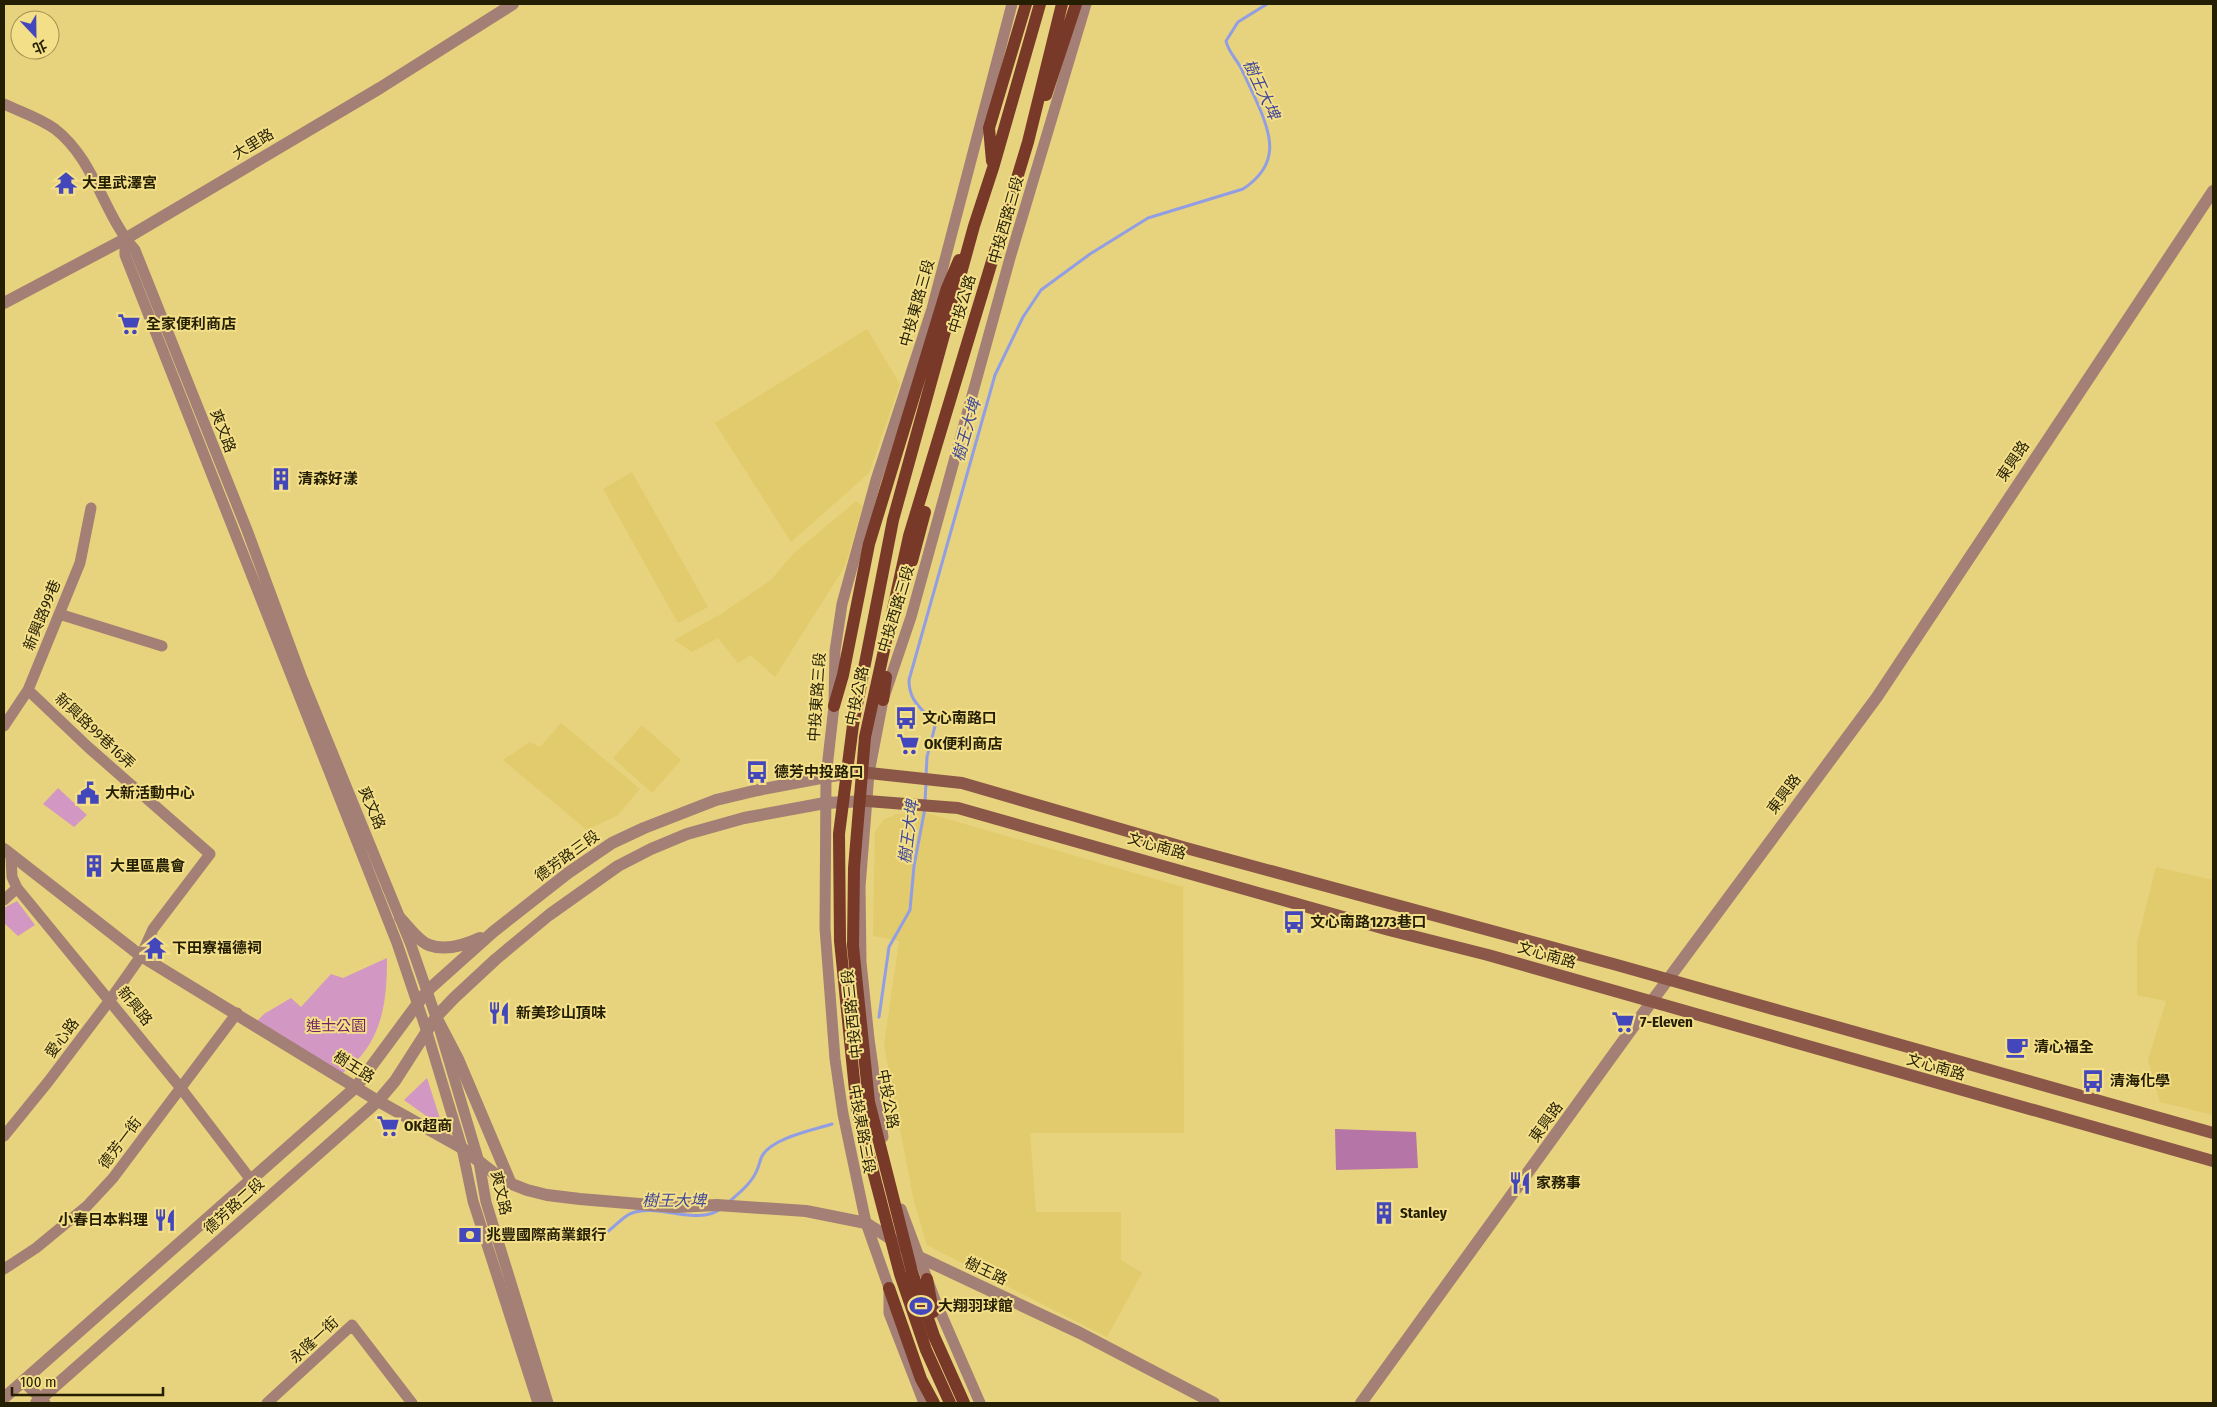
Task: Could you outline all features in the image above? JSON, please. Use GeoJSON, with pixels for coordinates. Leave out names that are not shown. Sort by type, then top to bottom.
{"type":"FeatureCollection","features":[{"type":"Feature","properties":{"kind":"main road"},"geometry":{"type":"LineString","coordinates":[[993,168],[989,128],[1026,4]]}},
{"type":"Feature","properties":{"kind":"main road","name":"中投公路"},"geometry":{"type":"LineString","coordinates":[[950,1403],[926,1350],[900,1274],[857,1110],[840,941],[839,834],[853,725],[893,520],[974,226],[993,168],[1040,4]]}},
{"type":"Feature","properties":{"kind":"main road","name":"中投公路"},"geometry":{"type":"LineString","coordinates":[[964,1403],[934,1336],[912,1272],[869,1102],[853,946],[854,888],[865,736],[909,536],[1028,142],[1062,4]]}},
{"type":"Feature","properties":{"kind":"main road"},"geometry":{"type":"LineString","coordinates":[[1028,142],[1058,62],[1076,4]]}},
{"type":"Feature","properties":{"kind":"main road"},"geometry":{"type":"LineString","coordinates":[[834,706],[843,674],[869,544],[947,288],[974,226]]}},
{"type":"Feature","properties":{"kind":"main road"},"geometry":{"type":"LineString","coordinates":[[883,700],[891,640],[939,459],[989,292],[1000,236]]}},
{"type":"Feature","properties":{"kind":"main road","name":"文心南路"},"geometry":{"type":"LineString","coordinates":[[869,773],[962,783],[1186,848],[1668,980],[2213,1133]]}},
{"type":"Feature","properties":{"kind":"main road","name":"文心南路"},"geometry":{"type":"LineString","coordinates":[[867,801],[958,808],[1388,930],[1488,955],[1652,1001],[1912,1077],[2213,1161]]}},
{"type":"Feature","properties":{"kind":"main road"},"geometry":{"type":"LineString","coordinates":[[927,1279],[930,1303],[939,1333],[973,1403]]}},
{"type":"Feature","properties":{"kind":"main road"},"geometry":{"type":"LineString","coordinates":[[889,1288],[921,1379],[934,1403]]}},
{"type":"Feature","properties":{"kind":"street","name":"大里路"},"geometry":{"type":"LineString","coordinates":[[4,303],[125,239],[380,88],[514,4]]}},
{"type":"Feature","properties":{"kind":"street","name":"中投東路三段"},"geometry":{"type":"LineString","coordinates":[[924,1403],[889,1313],[889,1288],[866,1223],[843,1114],[835,1059],[824,928],[826,777],[834,706],[835,651],[842,604],[876,480],[932,309],[1012,4]]}},
{"type":"Feature","properties":{"kind":"street","name":"中投西路三段"},"geometry":{"type":"LineString","coordinates":[[980,1403],[927,1279],[901,1208],[888,1162],[878,1110],[861,962],[860,887],[869,773],[883,700],[911,617],[1010,258],[1086,4]]}},
{"type":"Feature","properties":{"kind":"street","name":"爽文路"},"geometry":{"type":"LineString","coordinates":[[4,104],[54,128],[68,141],[90,172],[125,239],[135,250],[139,259],[247,530],[305,685],[400,918],[427,991],[479,1162],[486,1202],[548,1403]]}},
{"type":"Feature","properties":{"kind":"street","name":"東興路"},"geometry":{"type":"LineString","coordinates":[[1361,1403],[1652,1001],[1877,696],[2213,191]]}},
{"type":"Feature","properties":{"kind":"street","name":"爽文路"},"geometry":{"type":"LineString","coordinates":[[125,239],[125,255],[397,944],[418,1003],[462,1148],[473,1202],[538,1403]]}},
{"type":"Feature","properties":{"kind":"street","name":"新興路99巷"},"geometry":{"type":"LineString","coordinates":[[4,726],[28,690],[80,563],[91,508]]}},
{"type":"Feature","properties":{"kind":"street"},"geometry":{"type":"LineString","coordinates":[[59,614],[162,646]]}},
{"type":"Feature","properties":{"kind":"street","name":"新興路99巷16弄"},"geometry":{"type":"LineString","coordinates":[[28,690],[88,747],[210,854]]}},
{"type":"Feature","properties":{"kind":"street","name":"德芳路三段"},"geometry":{"type":"LineString","coordinates":[[356,1087],[427,991],[493,932],[568,873],[612,843],[644,828],[716,800],[826,777],[851,773],[869,773]]}},
{"type":"Feature","properties":{"kind":"street"},"geometry":{"type":"LineString","coordinates":[[511,1184],[458,1059],[436,1017],[496,959],[549,915],[618,866],[650,849],[687,834],[744,818],[825,803],[867,801]]}},
{"type":"Feature","properties":{"kind":"street","name":"新興路"},"geometry":{"type":"LineString","coordinates":[[7,852],[12,877],[17,888],[180,1087],[251,1180]]}},
{"type":"Feature","properties":{"kind":"street","name":"樹王路"},"geometry":{"type":"LineString","coordinates":[[7,852],[141,956],[378,1101],[462,1148],[504,1181],[527,1190],[580,1200],[675,1207],[734,1206],[806,1211],[866,1223],[919,1257],[1080,1333],[1214,1403]]}},
{"type":"Feature","properties":{"kind":"street","name":"愛心路"},"geometry":{"type":"LineString","coordinates":[[4,1136],[48,1082],[110,1000],[141,956],[153,929],[210,854]]}},
{"type":"Feature","properties":{"kind":"street"},"geometry":{"type":"LineString","coordinates":[[4,900],[17,888]]}},
{"type":"Feature","properties":{"kind":"street"},"geometry":{"type":"LineString","coordinates":[[400,918],[418,937],[429,945],[448,947],[464,945],[493,932]]}},
{"type":"Feature","properties":{"kind":"street","name":"德芳一街"},"geometry":{"type":"LineString","coordinates":[[4,1268],[36,1248],[87,1206],[114,1178],[237,1013]]}},
{"type":"Feature","properties":{"kind":"street","name":"德芳路二段"},"geometry":{"type":"LineString","coordinates":[[40,1402],[378,1101],[428,1032],[436,1017]]}},
{"type":"Feature","properties":{"kind":"street","name":"德芳路二段"},"geometry":{"type":"LineString","coordinates":[[4,1398],[356,1087]]}},
{"type":"Feature","properties":{"kind":"street"},"geometry":{"type":"LineString","coordinates":[[843,1114],[848,1101],[862,1095],[872,1099],[878,1110]]}},
{"type":"Feature","properties":{"kind":"street","name":"永隆一街"},"geometry":{"type":"LineString","coordinates":[[266,1403],[352,1325],[412,1403]]}},
{"type":"Feature","properties":{"kind":"street"},"geometry":{"type":"LineString","coordinates":[[23,1381],[40,1402]]}},
{"type":"Feature","properties":{"kind":"shaded area"},"geometry":{"type":"Polygon","coordinates":[[[867,329],[900,384],[869,473],[791,542],[715,423],[867,329]]]}},
{"type":"Feature","properties":{"kind":"shaded area"},"geometry":{"type":"Polygon","coordinates":[[[632,472],[708,607],[678,623],[603,489],[632,472]]]}},
{"type":"Feature","properties":{"kind":"shaded area"},"geometry":{"type":"Polygon","coordinates":[[[856,501],[863,506],[845,566],[775,677],[751,655],[738,663],[718,638],[692,652],[674,640],[721,614],[771,580],[793,554],[856,501]]]}},
{"type":"Feature","properties":{"kind":"shaded area"},"geometry":{"type":"Polygon","coordinates":[[[561,723],[640,789],[618,815],[587,830],[503,760],[530,742],[540,747],[561,723]]]}},
{"type":"Feature","properties":{"kind":"shaded area"},"geometry":{"type":"Polygon","coordinates":[[[642,725],[681,760],[652,793],[613,758],[642,725]]]}},
{"type":"Feature","properties":{"kind":"shaded area"},"geometry":{"type":"Polygon","coordinates":[[[923,812],[1183,887],[1184,1133],[1030,1133],[1036,1212],[1121,1212],[1121,1260],[1142,1273],[1107,1337],[927,1245],[914,1202],[884,1045],[899,941],[873,936],[875,832],[883,820],[897,814],[923,812]]]}},
{"type":"Feature","properties":{"kind":"shaded area"},"geometry":{"type":"Polygon","coordinates":[[[2156,867],[2213,880],[2213,1115],[2160,1102],[2148,1060],[2166,1001],[2137,995],[2137,943],[2156,867]]]}},
{"type":"Feature","properties":{"kind":"shaded area"},"geometry":{"type":"Polygon","coordinates":[[[1335,1129],[1416,1132],[1418,1168],[1336,1170],[1335,1129]]]}},
{"type":"Feature","properties":{"kind":"green space"},"geometry":{"type":"Polygon","coordinates":[[[58,788],[87,815],[74,827],[43,804],[58,788]]]}},
{"type":"Feature","properties":{"kind":"green space"},"geometry":{"type":"Polygon","coordinates":[[[17,901],[35,925],[18,936],[4,923],[4,908],[17,901]]]}},
{"type":"Feature","properties":{"kind":"green space","name":"進士公園"},"geometry":{"type":"Polygon","coordinates":[[[387,958],[386,992],[379,1023],[365,1051],[340,1075],[257,1021],[264,1014],[291,998],[301,1007],[331,974],[343,978],[387,958]]]}},
{"type":"Feature","properties":{"kind":"green space"},"geometry":{"type":"Polygon","coordinates":[[[427,1078],[443,1128],[404,1100],[427,1078]]]}},
{"type":"Feature","properties":{"kind":"waterway","name":"樹王大埤"},"geometry":{"type":"LineString","coordinates":[[926,776],[927,757],[935,726],[914,700],[909,680],[995,375],[1023,317],[1041,290],[1090,254],[1148,218],[1243,189],[1263,169],[1268,159],[1270,148],[1266,125],[1245,76],[1230,52],[1226,41],[1238,22],[1267,4]]}},
{"type":"Feature","properties":{"kind":"waterway","name":"樹王大埤"},"geometry":{"type":"LineString","coordinates":[[925,801],[926,783]]}},
{"type":"Feature","properties":{"kind":"waterway","name":"樹王大埤"},"geometry":{"type":"LineString","coordinates":[[879,1017],[889,947],[910,910],[914,866],[925,808]]}},
{"type":"Feature","properties":{"kind":"waterway","name":"樹王大埤"},"geometry":{"type":"LineString","coordinates":[[729,1202],[752,1179],[762,1156],[774,1144],[832,1124]]}},
{"type":"Feature","properties":{"kind":"waterway","name":"樹王大埤"},"geometry":{"type":"LineString","coordinates":[[607,1232],[632,1213],[653,1211],[701,1215],[711,1214],[720,1209]]}},
{"type":"Feature","properties":{"kind":"place","name":"大里武澤宮"},"geometry":{"type":"Point","coordinates":[66,183]}},
{"type":"Feature","properties":{"kind":"place","name":"全家便利商店"},"geometry":{"type":"Point","coordinates":[129,324]}},
{"type":"Feature","properties":{"kind":"place","name":"清森好漾"},"geometry":{"type":"Point","coordinates":[281,479]}},
{"type":"Feature","properties":{"kind":"place","name":"文心南路口"},"geometry":{"type":"Point","coordinates":[906,718]}},
{"type":"Feature","properties":{"kind":"place","name":"OK便利商店"},"geometry":{"type":"Point","coordinates":[908,744]}},
{"type":"Feature","properties":{"kind":"place","name":"德芳中投路口"},"geometry":{"type":"Point","coordinates":[757,772]}},
{"type":"Feature","properties":{"kind":"place","name":"大新活動中心"},"geometry":{"type":"Point","coordinates":[88,793]}},
{"type":"Feature","properties":{"kind":"place","name":"大里區農會"},"geometry":{"type":"Point","coordinates":[94,866]}},
{"type":"Feature","properties":{"kind":"place","name":"文心南路1273巷口"},"geometry":{"type":"Point","coordinates":[1294,922]}},
{"type":"Feature","properties":{"kind":"place","name":"下田寮福德祠"},"geometry":{"type":"Point","coordinates":[155,948]}},
{"type":"Feature","properties":{"kind":"place","name":"新美珍山頂味"},"geometry":{"type":"Point","coordinates":[499,1013]}},
{"type":"Feature","properties":{"kind":"place","name":"7-Eleven"},"geometry":{"type":"Point","coordinates":[1623,1022]}},
{"type":"Feature","properties":{"kind":"place","name":"清心福全"},"geometry":{"type":"Point","coordinates":[2017,1047]}},
{"type":"Feature","properties":{"kind":"place","name":"清海化學"},"geometry":{"type":"Point","coordinates":[2093,1081]}},
{"type":"Feature","properties":{"kind":"place","name":"OK超商"},"geometry":{"type":"Point","coordinates":[388,1126]}},
{"type":"Feature","properties":{"kind":"place","name":"家務事"},"geometry":{"type":"Point","coordinates":[1520,1183]}},
{"type":"Feature","properties":{"kind":"place","name":"Stanley"},"geometry":{"type":"Point","coordinates":[1384,1213]}},
{"type":"Feature","properties":{"kind":"place","name":"小春日本料理"},"geometry":{"type":"Point","coordinates":[165,1220]}},
{"type":"Feature","properties":{"kind":"place","name":"兆豐國際商業銀行"},"geometry":{"type":"Point","coordinates":[470,1235]}},
{"type":"Feature","properties":{"kind":"place","name":"大翔羽球館"},"geometry":{"type":"Point","coordinates":[921,1306]}}]}
